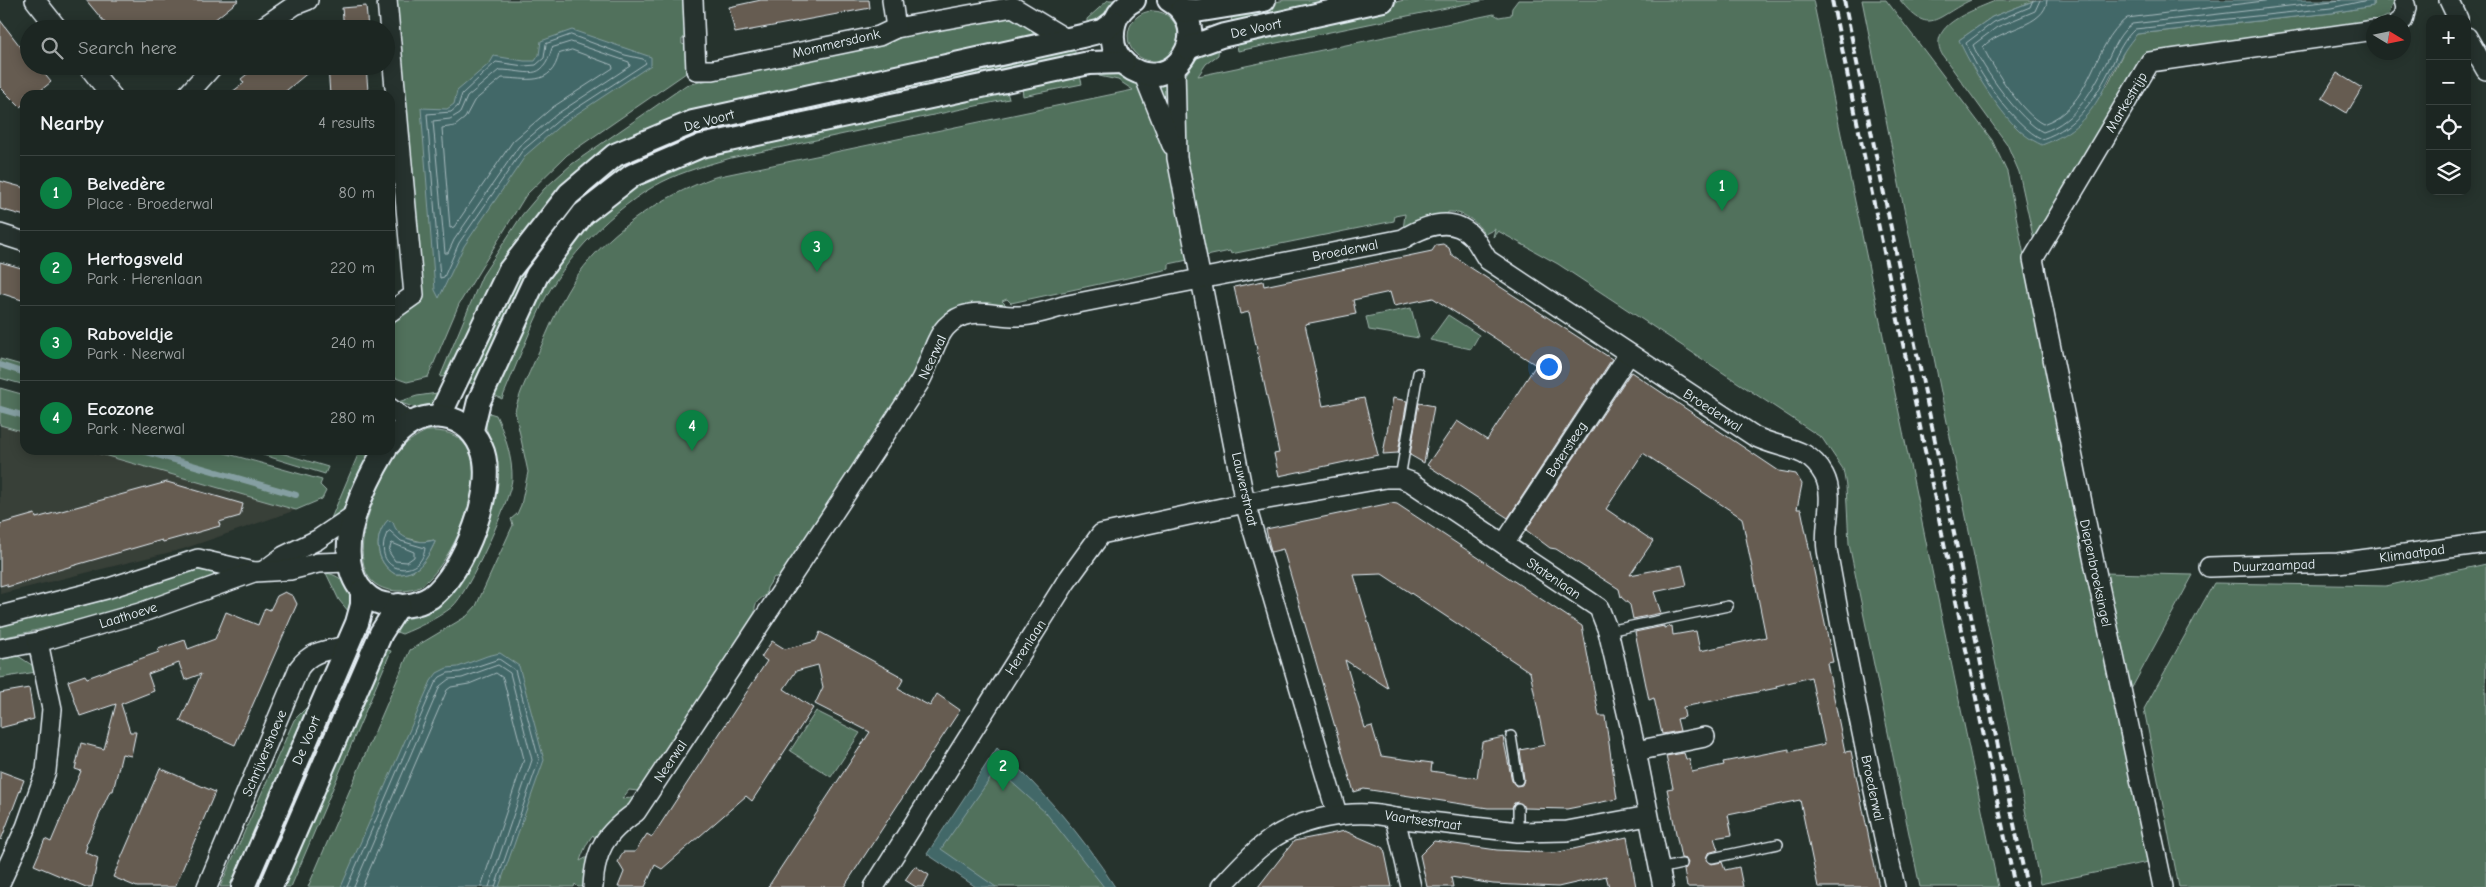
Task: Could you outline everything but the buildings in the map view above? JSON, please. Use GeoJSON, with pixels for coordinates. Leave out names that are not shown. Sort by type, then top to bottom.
{"type":"FeatureCollection","features":[{"type":"Feature","properties":{"kind":"street"},"geometry":{"type":"LineString","coordinates":[[35,0],[51,20]]}},
{"type":"Feature","properties":{"kind":"street"},"geometry":{"type":"LineString","coordinates":[[274,20],[308,0]]}},
{"type":"Feature","properties":{"kind":"street"},"geometry":{"type":"LineString","coordinates":[[387,0],[389,20]]}},
{"type":"Feature","properties":{"kind":"street","name":"Mommersdonk"},"geometry":{"type":"LineString","coordinates":[[693,0],[696,70],[712,70],[879,36],[896,28],[1013,6],[1066,39]]}},
{"type":"Feature","properties":{"kind":"street"},"geometry":{"type":"LineString","coordinates":[[892,0],[896,28]]}},
{"type":"Feature","properties":{"kind":"street","name":"De Voort"},"geometry":{"type":"LineString","coordinates":[[1175,5],[1196,11],[1242,2],[1264,0]]}},
{"type":"Feature","properties":{"kind":"street","name":"De Voort"},"geometry":{"type":"LineString","coordinates":[[1143,73],[1166,72],[1182,57],[1221,36],[1383,0]]}},
{"type":"Feature","properties":{"kind":"street"},"geometry":{"type":"LineString","coordinates":[[2449,0],[2456,15]]}},
{"type":"Feature","properties":{"kind":"street","name":"De Voort"},"geometry":{"type":"LineString","coordinates":[[440,415],[509,271],[569,194],[615,155],[693,122],[1102,31],[1114,22],[1122,8],[1131,1]]}},
{"type":"Feature","properties":{"kind":"street","name":"De Voort"},"geometry":{"type":"LineString","coordinates":[[1175,5],[1190,28],[1182,57]]}},
{"type":"Feature","properties":{"kind":"street"},"geometry":{"type":"LineString","coordinates":[[1114,22],[1113,44],[1123,62],[1143,73]]}},
{"type":"Feature","properties":{"kind":"street","name":"Markestrijp"},"geometry":{"type":"LineString","coordinates":[[2033,259],[2150,62],[2366,31]]}},
{"type":"Feature","properties":{"kind":"street"},"geometry":{"type":"LineString","coordinates":[[2471,44],[2486,70]]}},
{"type":"Feature","properties":{"kind":"street","name":"Lauwerstraat"},"geometry":{"type":"LineString","coordinates":[[1178,158],[1182,57]]}},
{"type":"Feature","properties":{"kind":"street","name":"De Voort"},"geometry":{"type":"LineString","coordinates":[[472,430],[479,401],[537,275],[583,214],[633,175],[701,146],[1088,63],[1123,62]]}},
{"type":"Feature","properties":{"kind":"street","name":"Lauwerstraat"},"geometry":{"type":"LineString","coordinates":[[1143,73],[1178,158],[1245,504],[1263,556],[1337,814]]}},
{"type":"Feature","properties":{"kind":"street"},"geometry":{"type":"LineString","coordinates":[[95,75],[107,90]]}},
{"type":"Feature","properties":{"kind":"street"},"geometry":{"type":"LineString","coordinates":[[191,90],[204,75]]}},
{"type":"Feature","properties":{"kind":"street"},"geometry":{"type":"LineString","coordinates":[[394,75],[414,294],[395,308]]}},
{"type":"Feature","properties":{"kind":"street","name":"Broederwal"},"geometry":{"type":"LineString","coordinates":[[1201,279],[1403,238],[1428,225],[1448,225],[1463,229],[1473,237],[1488,260],[1628,354],[1754,436],[1768,444],[1798,449],[1812,460],[1824,475],[1829,496],[1826,546],[1855,706],[1895,887]]}},
{"type":"Feature","properties":{"kind":"street"},"geometry":{"type":"LineString","coordinates":[[0,234],[20,240]]}},
{"type":"Feature","properties":{"kind":"street","name":"Diepenbroeksingel"},"geometry":{"type":"LineString","coordinates":[[2033,259],[2096,571],[2163,887]]}},
{"type":"Feature","properties":{"kind":"street","name":"Neerwal"},"geometry":{"type":"LineString","coordinates":[[593,887],[595,864],[605,840],[612,831],[636,812],[919,383],[928,368],[940,335],[958,317],[981,312],[1021,316],[1201,279]]}},
{"type":"Feature","properties":{"kind":"street","name":"Botersteeg"},"geometry":{"type":"LineString","coordinates":[[1504,544],[1628,354]]}},
{"type":"Feature","properties":{"kind":"street"},"geometry":{"type":"LineString","coordinates":[[395,412],[411,424]]}},
{"type":"Feature","properties":{"kind":"street"},"geometry":{"type":"LineString","coordinates":[[382,455],[367,486],[357,513],[348,547],[351,572],[362,591],[379,603],[399,605],[421,603],[443,587],[456,567],[474,528],[485,488],[487,471],[482,447],[472,430],[440,415],[424,418],[411,424],[395,439]]}},
{"type":"Feature","properties":{"kind":"street"},"geometry":{"type":"LineString","coordinates":[[1245,504],[1386,478],[1400,478]]}},
{"type":"Feature","properties":{"kind":"street","name":"Statenlaan"},"geometry":{"type":"LineString","coordinates":[[1400,478],[1411,482],[1599,608],[1608,631],[1636,751],[1661,878]]}},
{"type":"Feature","properties":{"kind":"street","name":"Herenlaan"},"geometry":{"type":"LineString","coordinates":[[874,887],[1066,582],[1101,534],[1245,504]]}},
{"type":"Feature","properties":{"kind":"street","name":"Laathoeve"},"geometry":{"type":"LineString","coordinates":[[0,649],[38,642],[140,613],[260,571],[284,556],[317,540],[357,513]]}},
{"type":"Feature","properties":{"kind":"street","name":"Klimaatpad"},"geometry":{"type":"LineString","coordinates":[[2338,563],[2486,543]]}},
{"type":"Feature","properties":{"kind":"street","name":"Laathoeve"},"geometry":{"type":"LineString","coordinates":[[0,616],[106,589],[198,559],[260,571],[290,570],[318,563],[349,562]]}},
{"type":"Feature","properties":{"kind":"street","name":"Duurzaampad"},"geometry":{"type":"LineString","coordinates":[[2209,567],[2338,563]]}},
{"type":"Feature","properties":{"kind":"street","name":"De Voort"},"geometry":{"type":"LineString","coordinates":[[243,887],[346,646],[362,605],[362,591]]}},
{"type":"Feature","properties":{"kind":"street","name":"De Voort"},"geometry":{"type":"LineString","coordinates":[[272,887],[381,634],[399,605]]}},
{"type":"Feature","properties":{"kind":"street"},"geometry":{"type":"LineString","coordinates":[[2,872],[26,827],[46,771],[52,709],[38,642]]}},
{"type":"Feature","properties":{"kind":"street","name":"Schrijvershoeve"},"geometry":{"type":"LineString","coordinates":[[206,887],[299,668],[307,657],[346,646]]}},
{"type":"Feature","properties":{"kind":"street"},"geometry":{"type":"LineString","coordinates":[[1636,751],[1706,737]]}},
{"type":"Feature","properties":{"kind":"street","name":"Vaartsestraat"},"geometry":{"type":"LineString","coordinates":[[1221,887],[1263,845],[1291,828],[1337,814],[1379,814],[1395,818],[1518,832],[1567,831],[1648,816]]}},
{"type":"Feature","properties":{"kind":"street"},"geometry":{"type":"LineString","coordinates":[[1395,818],[1411,887]]}},
{"type":"Feature","properties":{"kind":"lane"},"geometry":{"type":"LineString","coordinates":[[1400,478],[1418,373]]}},
{"type":"Feature","properties":{"kind":"lane"},"geometry":{"type":"LineString","coordinates":[[1608,631],[1728,606]]}},
{"type":"Feature","properties":{"kind":"lane"},"geometry":{"type":"LineString","coordinates":[[1511,736],[1518,780]]}},
{"type":"Feature","properties":{"kind":"lane"},"geometry":{"type":"LineString","coordinates":[[1518,808],[1518,832]]}},
{"type":"Feature","properties":{"kind":"lane"},"geometry":{"type":"LineString","coordinates":[[1712,858],[1778,844]]}},
{"type":"Feature","properties":{"kind":"lane"},"geometry":{"type":"LineString","coordinates":[[1661,878],[1682,864]]}},
{"type":"Feature","properties":{"kind":"shaded area"},"geometry":{"type":"Polygon","coordinates":[[[0,425],[20,431],[20,455],[104,455],[296,510],[183,549],[0,594],[0,425]]]}},
{"type":"Feature","properties":{"kind":"green space"},"geometry":{"type":"Polygon","coordinates":[[[396,0],[683,0],[685,39],[682,39],[682,44],[685,45],[686,73],[567,155],[526,195],[459,304],[428,377],[407,382],[395,378],[395,321],[418,302],[396,0]]]}},
{"type":"Feature","properties":{"kind":"green space"},"geometry":{"type":"Polygon","coordinates":[[[1108,0],[1119,0],[1109,15],[1087,27],[1087,19],[1108,0]]]}},
{"type":"Feature","properties":{"kind":"green space"},"geometry":{"type":"Polygon","coordinates":[[[1285,0],[1357,0],[1233,27],[1230,12],[1285,0]]]}},
{"type":"Feature","properties":{"kind":"green space"},"geometry":{"type":"Polygon","coordinates":[[[1404,0],[1485,0],[1238,51],[1236,40],[1404,0]]]}},
{"type":"Feature","properties":{"kind":"green space"},"geometry":{"type":"Polygon","coordinates":[[[1518,0],[1813,0],[1998,887],[1920,887],[1849,544],[1846,486],[1843,469],[1822,438],[1558,264],[1498,231],[1493,237],[1495,229],[1485,234],[1478,225],[1464,215],[1448,212],[1447,216],[1441,215],[1424,218],[1403,230],[1405,214],[1395,216],[1394,221],[1231,254],[1230,251],[1169,264],[1169,269],[1011,303],[1007,299],[1002,301],[1008,307],[977,305],[923,359],[920,355],[920,365],[782,579],[774,577],[767,588],[766,595],[756,604],[755,612],[638,791],[629,790],[622,799],[640,797],[597,841],[593,835],[591,837],[580,861],[591,855],[587,887],[578,887],[575,884],[574,887],[308,887],[410,650],[467,616],[476,606],[513,525],[511,519],[517,514],[521,505],[528,472],[515,411],[523,388],[558,309],[584,266],[599,249],[634,219],[673,195],[715,177],[1133,90],[1118,80],[1099,76],[1097,73],[1108,68],[1135,82],[1141,88],[1183,79],[1198,57],[1219,44],[1218,55],[1206,64],[1198,76],[1494,14],[1499,17],[1511,15],[1512,8],[1518,0]]]}},
{"type":"Feature","properties":{"kind":"green space"},"geometry":{"type":"Polygon","coordinates":[[[1862,0],[1886,0],[1992,140],[2007,172],[2148,862],[2040,884],[1862,0]]]}},
{"type":"Feature","properties":{"kind":"green space"},"geometry":{"type":"Polygon","coordinates":[[[1900,0],[1971,0],[1941,17],[1926,21],[1910,12],[1900,0]]]}},
{"type":"Feature","properties":{"kind":"green space"},"geometry":{"type":"Polygon","coordinates":[[[1997,0],[2036,0],[1992,17],[1959,40],[2107,86],[2127,45],[2137,34],[2332,13],[2373,6],[2373,0],[2394,0],[2389,15],[2366,15],[2366,23],[2148,52],[2035,245],[2019,172],[2007,144],[1943,56],[1939,45],[1940,36],[1946,27],[1965,14],[1997,0]]]}},
{"type":"Feature","properties":{"kind":"green space"},"geometry":{"type":"Polygon","coordinates":[[[1153,11],[1163,13],[1171,18],[1176,26],[1178,36],[1176,46],[1171,54],[1163,59],[1153,61],[1143,59],[1135,54],[1130,46],[1128,36],[1130,26],[1135,18],[1143,13],[1153,11]]]}},
{"type":"Feature","properties":{"kind":"green space"},"geometry":{"type":"Polygon","coordinates":[[[1008,13],[1043,36],[694,114],[551,202],[456,375],[440,377],[482,276],[522,215],[544,189],[572,164],[686,85],[894,40],[906,32],[1008,13]]]}},
{"type":"Feature","properties":{"kind":"green space"},"geometry":{"type":"Polygon","coordinates":[[[1073,44],[1077,60],[703,137],[588,203],[478,386],[465,381],[501,300],[547,226],[619,161],[662,140],[1073,44]]]}},
{"type":"Feature","properties":{"kind":"green space"},"geometry":{"type":"Polygon","coordinates":[[[1080,76],[1082,84],[1023,96],[1022,88],[1080,76]]]}},
{"type":"Feature","properties":{"kind":"green space"},"geometry":{"type":"Polygon","coordinates":[[[1007,92],[1009,99],[731,158],[696,168],[662,182],[644,192],[592,235],[563,271],[541,307],[502,399],[490,393],[540,279],[611,198],[674,162],[1007,92]]]}},
{"type":"Feature","properties":{"kind":"green space"},"geometry":{"type":"Polygon","coordinates":[[[1411,308],[1419,338],[1369,330],[1366,317],[1411,308]]]}},
{"type":"Feature","properties":{"kind":"green space"},"geometry":{"type":"Polygon","coordinates":[[[1448,315],[1479,335],[1471,349],[1430,340],[1448,315]]]}},
{"type":"Feature","properties":{"kind":"green space"},"geometry":{"type":"Polygon","coordinates":[[[0,359],[20,365],[20,384],[0,378],[0,359]]]}},
{"type":"Feature","properties":{"kind":"green space"},"geometry":{"type":"Polygon","coordinates":[[[0,388],[20,394],[20,431],[0,425],[0,388]]]}},
{"type":"Feature","properties":{"kind":"green space"},"geometry":{"type":"Polygon","coordinates":[[[444,392],[429,408],[419,409],[398,402],[417,396],[444,392]]]}},
{"type":"Feature","properties":{"kind":"green space"},"geometry":{"type":"Polygon","coordinates":[[[486,412],[496,415],[507,446],[512,471],[510,490],[488,546],[468,584],[452,607],[441,615],[402,634],[391,630],[403,617],[433,605],[495,456],[486,427],[486,412]]]}},
{"type":"Feature","properties":{"kind":"green space"},"geometry":{"type":"Polygon","coordinates":[[[426,431],[453,435],[468,449],[473,470],[471,496],[463,523],[451,549],[436,571],[421,586],[411,590],[400,591],[378,586],[366,573],[362,553],[371,506],[392,462],[402,448],[413,438],[426,431]],[[388,520],[383,527],[378,541],[378,549],[383,563],[395,574],[410,572],[420,566],[435,542],[434,540],[422,542],[403,537],[388,520]]]}},
{"type":"Feature","properties":{"kind":"green space"},"geometry":{"type":"Polygon","coordinates":[[[104,455],[232,455],[322,480],[320,485],[326,491],[322,499],[296,510],[104,455]]]}},
{"type":"Feature","properties":{"kind":"green space"},"geometry":{"type":"Polygon","coordinates":[[[263,455],[288,455],[328,467],[325,474],[263,455]]]}},
{"type":"Feature","properties":{"kind":"green space"},"geometry":{"type":"Polygon","coordinates":[[[358,455],[371,455],[349,510],[327,528],[358,455]]]}},
{"type":"Feature","properties":{"kind":"green space"},"geometry":{"type":"Polygon","coordinates":[[[2486,564],[2486,887],[2179,887],[2144,709],[2214,583],[2386,586],[2486,564]]]}},
{"type":"Feature","properties":{"kind":"green space"},"geometry":{"type":"Polygon","coordinates":[[[196,570],[220,573],[219,577],[138,604],[56,626],[0,638],[0,625],[83,606],[196,570]]]}},
{"type":"Feature","properties":{"kind":"green space"},"geometry":{"type":"Polygon","coordinates":[[[326,573],[339,578],[347,586],[350,598],[349,612],[339,600],[326,573]]]}},
{"type":"Feature","properties":{"kind":"green space"},"geometry":{"type":"Polygon","coordinates":[[[2104,573],[2193,575],[2128,695],[2104,573]]]}},
{"type":"Feature","properties":{"kind":"green space"},"geometry":{"type":"Polygon","coordinates":[[[357,637],[368,641],[263,887],[250,887],[357,637]]]}},
{"type":"Feature","properties":{"kind":"green space"},"geometry":{"type":"Polygon","coordinates":[[[381,647],[391,651],[291,887],[277,887],[381,647]]]}},
{"type":"Feature","properties":{"kind":"green space"},"geometry":{"type":"Polygon","coordinates":[[[18,656],[35,667],[36,672],[0,678],[0,659],[18,656]]]}},
{"type":"Feature","properties":{"kind":"green space"},"geometry":{"type":"Polygon","coordinates":[[[312,706],[235,887],[220,887],[294,720],[306,708],[312,706]]]}},
{"type":"Feature","properties":{"kind":"green space"},"geometry":{"type":"Polygon","coordinates":[[[816,711],[860,733],[831,777],[790,751],[816,711]]]}},
{"type":"Feature","properties":{"kind":"green space"},"geometry":{"type":"Polygon","coordinates":[[[998,758],[1062,825],[1109,887],[985,887],[935,853],[998,758]]]}},
{"type":"Feature","properties":{"kind":"water"},"geometry":{"type":"Polygon","coordinates":[[[2036,0],[2373,0],[2373,6],[2332,13],[2137,34],[2115,66],[2100,97],[2091,110],[2079,123],[2063,135],[2042,145],[2025,135],[2007,117],[1979,77],[1959,40],[1992,17],[2036,0]]]}},
{"type":"Feature","properties":{"kind":"water"},"geometry":{"type":"Polygon","coordinates":[[[572,30],[651,57],[651,65],[563,123],[526,155],[464,246],[439,298],[435,290],[421,108],[447,109],[454,104],[457,91],[490,63],[494,56],[535,61],[539,55],[541,41],[572,30]]]}},
{"type":"Feature","properties":{"kind":"water"},"geometry":{"type":"Polygon","coordinates":[[[388,520],[393,522],[399,533],[409,539],[422,542],[434,540],[435,542],[420,566],[410,572],[395,574],[383,563],[380,556],[378,541],[383,526],[388,520]]]}},
{"type":"Feature","properties":{"kind":"water"},"geometry":{"type":"Polygon","coordinates":[[[500,653],[519,666],[544,760],[499,887],[341,887],[431,681],[437,673],[447,668],[458,667],[500,653]]]}},
{"type":"Feature","properties":{"kind":"water"},"geometry":{"type":"Polygon","coordinates":[[[997,748],[1060,813],[1089,849],[1115,887],[1104,887],[1046,813],[997,769],[941,849],[996,887],[976,887],[927,854],[997,748]]]}},
{"type":"Feature","properties":{"kind":"waterway"},"geometry":{"type":"LineString","coordinates":[[0,365],[20,371]]}},
{"type":"Feature","properties":{"kind":"waterway"},"geometry":{"type":"LineString","coordinates":[[0,409],[20,415]]}},
{"type":"Feature","properties":{"kind":"waterway"},"geometry":{"type":"LineString","coordinates":[[157,455],[296,495]]}},
{"type":"Feature","properties":{"kind":"railway"},"geometry":{"type":"LineString","coordinates":[[1832,0],[2015,887]]}},
{"type":"Feature","properties":{"kind":"railway"},"geometry":{"type":"LineString","coordinates":[[1844,0],[2027,887]]}},
{"type":"Feature","properties":{"kind":"place","name":"Belvedère"},"geometry":{"type":"Point","coordinates":[1722,211]}},
{"type":"Feature","properties":{"kind":"place","name":"Raboveldje"},"geometry":{"type":"Point","coordinates":[817,272]}},
{"type":"Feature","properties":{"kind":"place","name":"Ecozone"},"geometry":{"type":"Point","coordinates":[692,451]}},
{"type":"Feature","properties":{"kind":"place","name":"Hertogsveld"},"geometry":{"type":"Point","coordinates":[1003,791]}}]}
